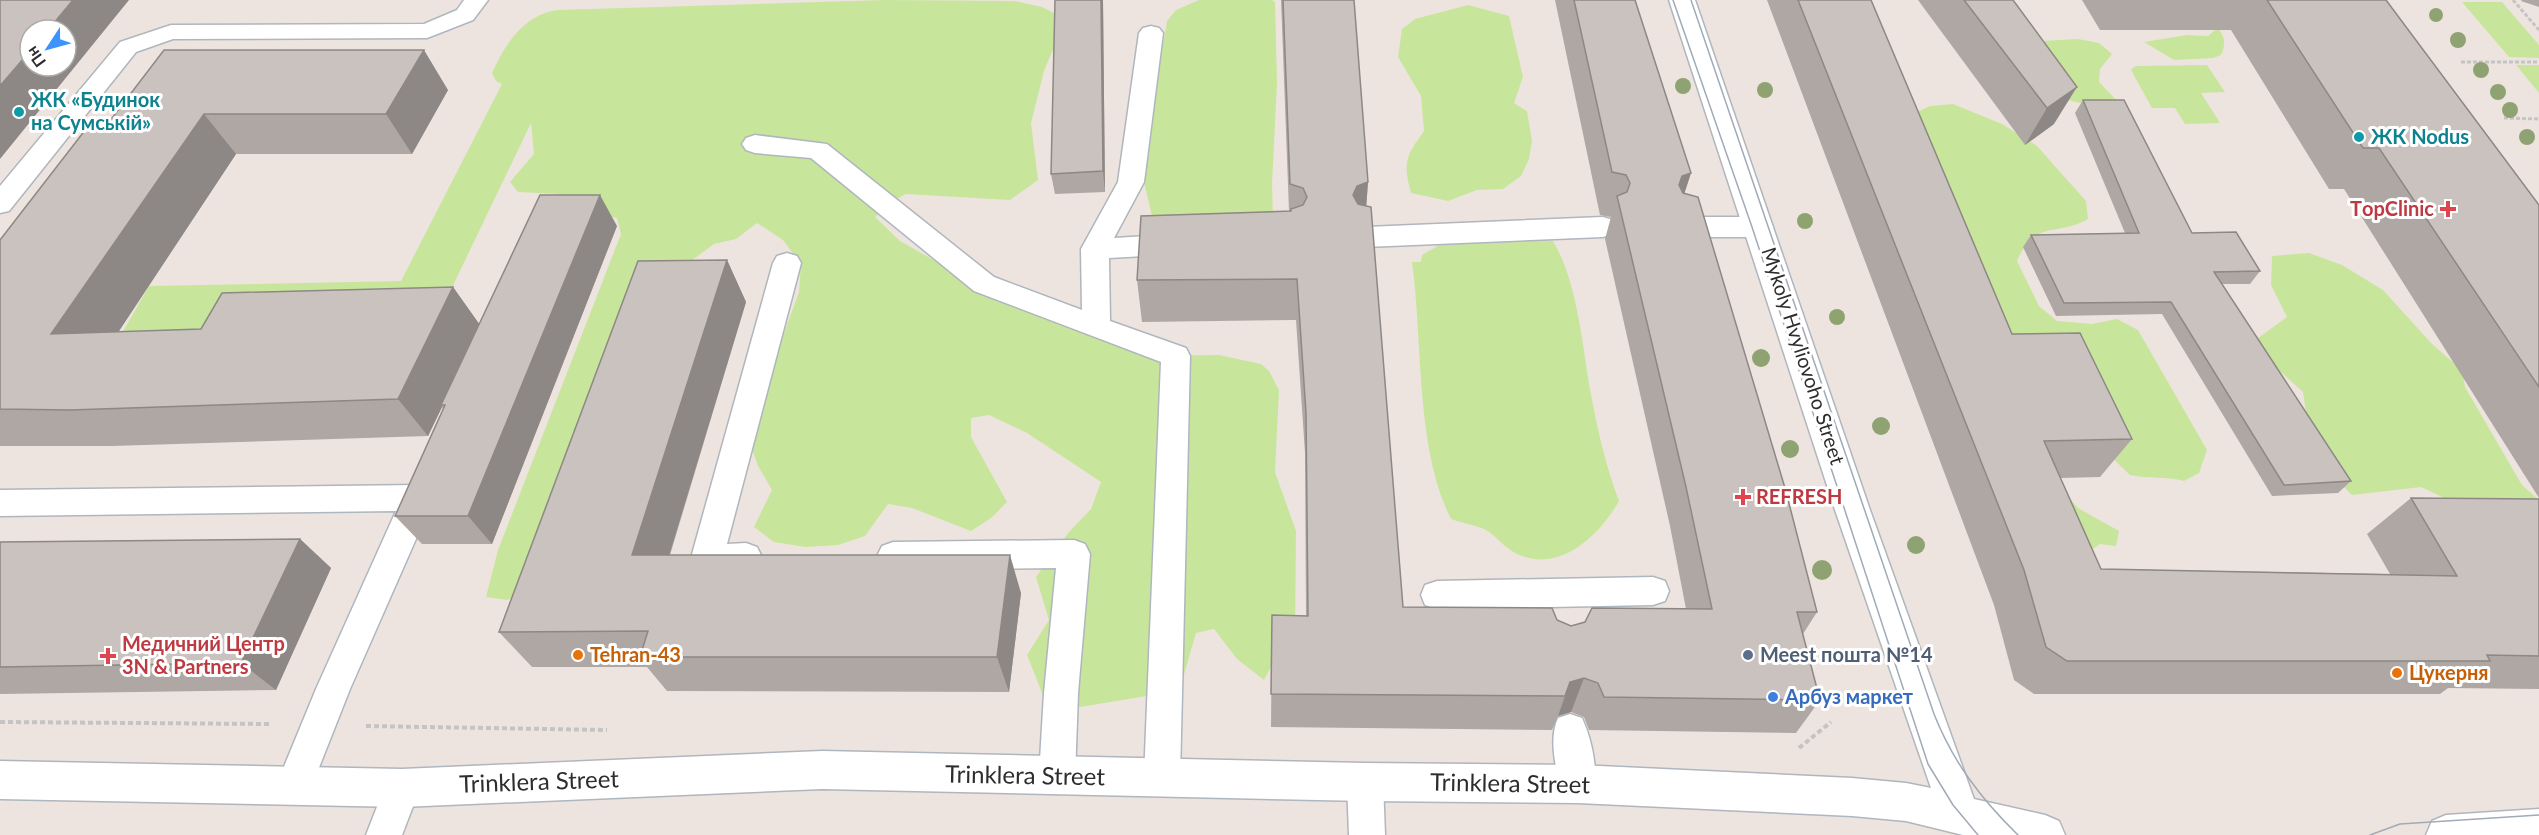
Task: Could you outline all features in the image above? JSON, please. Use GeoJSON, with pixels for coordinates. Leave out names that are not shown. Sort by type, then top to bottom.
{"type":"FeatureCollection","features":[{"type":"Feature","properties":{"kind":"street","name":"Mykoly Hvyliovoho Street"},"geometry":{"type":"LineString","coordinates":[[1682,0],[1905,664],[1960,814]]}},
{"type":"Feature","properties":{"kind":"street","name":"Trinklera Street"},"geometry":{"type":"LineString","coordinates":[[0,780],[402,788],[822,770],[1057,777],[1578,784],[1852,797],[1906,802],[2045,835]]}},
{"type":"Feature","properties":{"kind":"street"},"geometry":{"type":"LineString","coordinates":[[2446,835],[2539,829]]}},
{"type":"Feature","properties":{"kind":"lane"},"geometry":{"type":"LineString","coordinates":[[0,204],[128,47],[171,32],[427,32],[465,15],[476,0]]}},
{"type":"Feature","properties":{"kind":"lane"},"geometry":{"type":"LineString","coordinates":[[1096,327],[1095,249],[1131,182],[1151,33]]}},
{"type":"Feature","properties":{"kind":"lane"},"geometry":{"type":"LineString","coordinates":[[755,144],[818,150],[984,284],[1176,356],[1162,778]]}},
{"type":"Feature","properties":{"kind":"lane"},"geometry":{"type":"LineString","coordinates":[[1366,237],[1603,227]]}},
{"type":"Feature","properties":{"kind":"lane"},"geometry":{"type":"LineString","coordinates":[[1680,227],[1760,227]]}},
{"type":"Feature","properties":{"kind":"lane"},"geometry":{"type":"LineString","coordinates":[[1095,249],[1210,243]]}},
{"type":"Feature","properties":{"kind":"lane"},"geometry":{"type":"LineString","coordinates":[[778,557],[707,558],[787,263]]}},
{"type":"Feature","properties":{"kind":"lane"},"geometry":{"type":"LineString","coordinates":[[0,503],[423,488],[333,689],[294,786]]}},
{"type":"Feature","properties":{"kind":"lane"},"geometry":{"type":"LineString","coordinates":[[861,556],[1074,554],[1061,693],[1057,777]]}},
{"type":"Feature","properties":{"kind":"lane"},"geometry":{"type":"LineString","coordinates":[[1437,595],[1555,608],[1653,591]]}},
{"type":"Feature","properties":{"kind":"lane"},"geometry":{"type":"LineString","coordinates":[[1570,730],[1578,784]]}},
{"type":"Feature","properties":{"kind":"lane"},"geometry":{"type":"LineString","coordinates":[[1365,782],[1367,835]]}},
{"type":"Feature","properties":{"kind":"lane"},"geometry":{"type":"LineString","coordinates":[[384,835],[402,788]]}},
{"type":"Feature","properties":{"kind":"path"},"geometry":{"type":"LineString","coordinates":[[2513,0],[2539,30]]}},
{"type":"Feature","properties":{"kind":"path"},"geometry":{"type":"LineString","coordinates":[[2461,62],[2539,62]]}},
{"type":"Feature","properties":{"kind":"path"},"geometry":{"type":"LineString","coordinates":[[2504,118],[2539,119]]}},
{"type":"Feature","properties":{"kind":"green space"},"geometry":{"type":"Polygon","coordinates":[[[885,0],[1015,1],[1042,7],[1066,19],[1062,44],[1052,52],[1044,71],[1031,123],[1038,180],[1010,200],[906,194],[875,217],[900,241],[1001,298],[1144,356],[1219,355],[1261,364],[1269,371],[1279,390],[1275,472],[1296,531],[1295,638],[1285,640],[1264,680],[1237,659],[1214,629],[1196,633],[1183,678],[1153,695],[1080,707],[1046,703],[1027,655],[1049,620],[1036,577],[1069,532],[1091,509],[1101,482],[1027,433],[989,415],[971,418],[971,437],[1007,502],[991,518],[971,531],[912,508],[888,504],[865,536],[838,545],[805,547],[774,542],[754,527],[772,490],[758,466],[750,443],[757,407],[799,292],[801,264],[783,240],[757,223],[736,239],[714,244],[687,264],[540,584],[507,600],[486,597],[498,550],[621,234],[617,218],[587,211],[558,194],[518,192],[510,182],[534,154],[531,123],[433,327],[101,370],[149,286],[401,281],[502,84],[496,81],[492,73],[497,62],[517,32],[525,24],[545,13],[557,10],[885,0]]]}},
{"type":"Feature","properties":{"kind":"green space"},"geometry":{"type":"Polygon","coordinates":[[[1199,0],[1272,0],[1275,2],[1277,83],[1272,184],[1273,221],[1152,216],[1144,182],[1156,62],[1164,40],[1167,21],[1176,10],[1199,0]]]}},
{"type":"Feature","properties":{"kind":"green space"},"geometry":{"type":"Polygon","coordinates":[[[2462,2],[2502,2],[2539,45],[2539,58],[2509,57],[2462,2]]]}},
{"type":"Feature","properties":{"kind":"green space"},"geometry":{"type":"Polygon","coordinates":[[[1468,5],[1509,16],[1523,77],[1514,103],[1527,111],[1532,141],[1529,159],[1521,176],[1503,189],[1477,190],[1448,201],[1411,193],[1407,160],[1424,131],[1421,96],[1398,57],[1402,29],[1415,19],[1468,5]]]}},
{"type":"Feature","properties":{"kind":"green space"},"geometry":{"type":"Polygon","coordinates":[[[2218,28],[2222,34],[2224,47],[2221,55],[2213,58],[2174,60],[2144,42],[2187,35],[2208,36],[2218,28]]]}},
{"type":"Feature","properties":{"kind":"green space"},"geometry":{"type":"Polygon","coordinates":[[[2078,39],[2099,43],[2112,54],[2100,69],[2099,82],[2123,107],[2086,104],[2051,93],[2041,41],[2078,39]]]}},
{"type":"Feature","properties":{"kind":"green space"},"geometry":{"type":"Polygon","coordinates":[[[2207,65],[2225,92],[2201,93],[2220,123],[2185,124],[2175,108],[2152,108],[2131,70],[2136,66],[2207,65]]]}},
{"type":"Feature","properties":{"kind":"green space"},"geometry":{"type":"Polygon","coordinates":[[[2516,65],[2539,65],[2539,93],[2516,65]]]}},
{"type":"Feature","properties":{"kind":"green space"},"geometry":{"type":"Polygon","coordinates":[[[1953,104],[2002,124],[2037,146],[2086,201],[2088,219],[2039,234],[2031,239],[2017,261],[2039,306],[2057,321],[2092,324],[2117,319],[2138,330],[2207,450],[2199,473],[2184,481],[2130,475],[2000,350],[1913,114],[1930,106],[1953,104]]]}},
{"type":"Feature","properties":{"kind":"green space"},"geometry":{"type":"Polygon","coordinates":[[[1479,237],[1553,241],[1568,274],[1573,293],[1599,431],[1619,501],[1589,539],[1562,555],[1547,559],[1531,559],[1515,553],[1486,530],[1451,519],[1439,491],[1431,460],[1422,394],[1412,262],[1421,262],[1422,255],[1441,244],[1479,237]]]}},
{"type":"Feature","properties":{"kind":"green space"},"geometry":{"type":"Polygon","coordinates":[[[2309,253],[2342,265],[2383,290],[2432,344],[2462,370],[2465,387],[2522,485],[2539,500],[2472,511],[2421,487],[2352,495],[2338,481],[2310,440],[2303,392],[2260,353],[2258,338],[2287,317],[2271,285],[2272,256],[2309,253]]]}},
{"type":"Feature","properties":{"kind":"green space"},"geometry":{"type":"Polygon","coordinates":[[[2053,479],[2078,508],[2119,531],[2116,546],[2100,544],[2085,554],[2053,479]]]}},
{"type":"Feature","properties":{"kind":"building"},"geometry":{"type":"Polygon","coordinates":[[[0,0],[73,0],[58,18],[18,18],[18,65],[0,86],[0,0]]]}},
{"type":"Feature","properties":{"kind":"building"},"geometry":{"type":"Polygon","coordinates":[[[1055,0],[1101,0],[1103,171],[1051,174],[1055,0]]]}},
{"type":"Feature","properties":{"kind":"building"},"geometry":{"type":"Polygon","coordinates":[[[1283,0],[1354,0],[1368,182],[1357,186],[1353,195],[1358,204],[1371,207],[1403,607],[1552,608],[1557,620],[1571,626],[1585,622],[1592,608],[1712,609],[1686,487],[1617,196],[1627,192],[1630,183],[1626,175],[1612,172],[1574,0],[1635,0],[1691,173],[1682,176],[1679,185],[1683,193],[1698,197],[1785,488],[1817,612],[1797,612],[1820,700],[1604,697],[1598,683],[1584,678],[1570,682],[1565,696],[1271,694],[1272,615],[1308,616],[1306,413],[1297,279],[1137,280],[1141,216],[1291,211],[1303,205],[1307,197],[1303,188],[1290,184],[1283,0]]]}},
{"type":"Feature","properties":{"kind":"building"},"geometry":{"type":"Polygon","coordinates":[[[1798,0],[1871,0],[2012,334],[2080,333],[2132,439],[2044,441],[2101,569],[2457,576],[2411,498],[2539,499],[2539,656],[2487,655],[2490,661],[2067,661],[2046,647],[2024,570],[1798,0]]]}},
{"type":"Feature","properties":{"kind":"building"},"geometry":{"type":"Polygon","coordinates":[[[1964,0],[2013,0],[2077,87],[2047,108],[1964,0]]]}},
{"type":"Feature","properties":{"kind":"building"},"geometry":{"type":"Polygon","coordinates":[[[2267,0],[2386,0],[2539,205],[2539,387],[2379,148],[2363,148],[2267,0]]]}},
{"type":"Feature","properties":{"kind":"building"},"geometry":{"type":"Polygon","coordinates":[[[164,50],[424,50],[386,114],[204,114],[51,334],[201,329],[222,293],[453,287],[398,399],[70,410],[0,409],[0,240],[89,125],[106,126],[164,50]]]}},
{"type":"Feature","properties":{"kind":"building"},"geometry":{"type":"Polygon","coordinates":[[[2083,100],[2124,100],[2192,233],[2236,232],[2260,271],[2214,272],[2351,481],[2284,485],[2171,302],[2064,303],[2031,235],[2139,233],[2083,100]]]}},
{"type":"Feature","properties":{"kind":"building"},"geometry":{"type":"Polygon","coordinates":[[[540,195],[600,195],[468,516],[395,516],[445,405],[441,405],[540,195]]]}},
{"type":"Feature","properties":{"kind":"building"},"geometry":{"type":"Polygon","coordinates":[[[727,260],[632,555],[1010,555],[997,657],[640,657],[648,631],[499,632],[638,261],[727,260]]]}},
{"type":"Feature","properties":{"kind":"building"},"geometry":{"type":"Polygon","coordinates":[[[300,539],[241,663],[0,667],[0,542],[300,539]]]}},
{"type":"Feature","properties":{"kind":"tram line"},"geometry":{"type":"LineString","coordinates":[[1673,0],[1752,227],[1928,764],[1953,805],[1978,835]]}},
{"type":"Feature","properties":{"kind":"tram line"},"geometry":{"type":"LineString","coordinates":[[1691,0],[1934,714],[1950,748],[1969,779],[2018,835]]}},
{"type":"Feature","properties":{"kind":"tram line"},"geometry":{"type":"LineString","coordinates":[[2370,835],[2400,824],[2539,815]]}},
{"type":"Feature","properties":{"kind":"place","name":"ЖК «Будинок на Сумській»"},"geometry":{"type":"Point","coordinates":[19,112]}},
{"type":"Feature","properties":{"kind":"place","name":"ЖК Nodus"},"geometry":{"type":"Point","coordinates":[2359,137]}},
{"type":"Feature","properties":{"kind":"place","name":"TоpClinic"},"geometry":{"type":"Point","coordinates":[2448,209]}},
{"type":"Feature","properties":{"kind":"place","name":"REFRESH"},"geometry":{"type":"Point","coordinates":[1743,497]}},
{"type":"Feature","properties":{"kind":"place","name":"Tehran-43"},"geometry":{"type":"Point","coordinates":[578,655]}},
{"type":"Feature","properties":{"kind":"place","name":"Meest пошта №14"},"geometry":{"type":"Point","coordinates":[1748,655]}},
{"type":"Feature","properties":{"kind":"place","name":"Медичний Центр 3N & Partners"},"geometry":{"type":"Point","coordinates":[108,656]}},
{"type":"Feature","properties":{"kind":"place","name":"Цукерня"},"geometry":{"type":"Point","coordinates":[2397,673]}},
{"type":"Feature","properties":{"kind":"place","name":"Арбуз маркет"},"geometry":{"type":"Point","coordinates":[1773,697]}}]}
